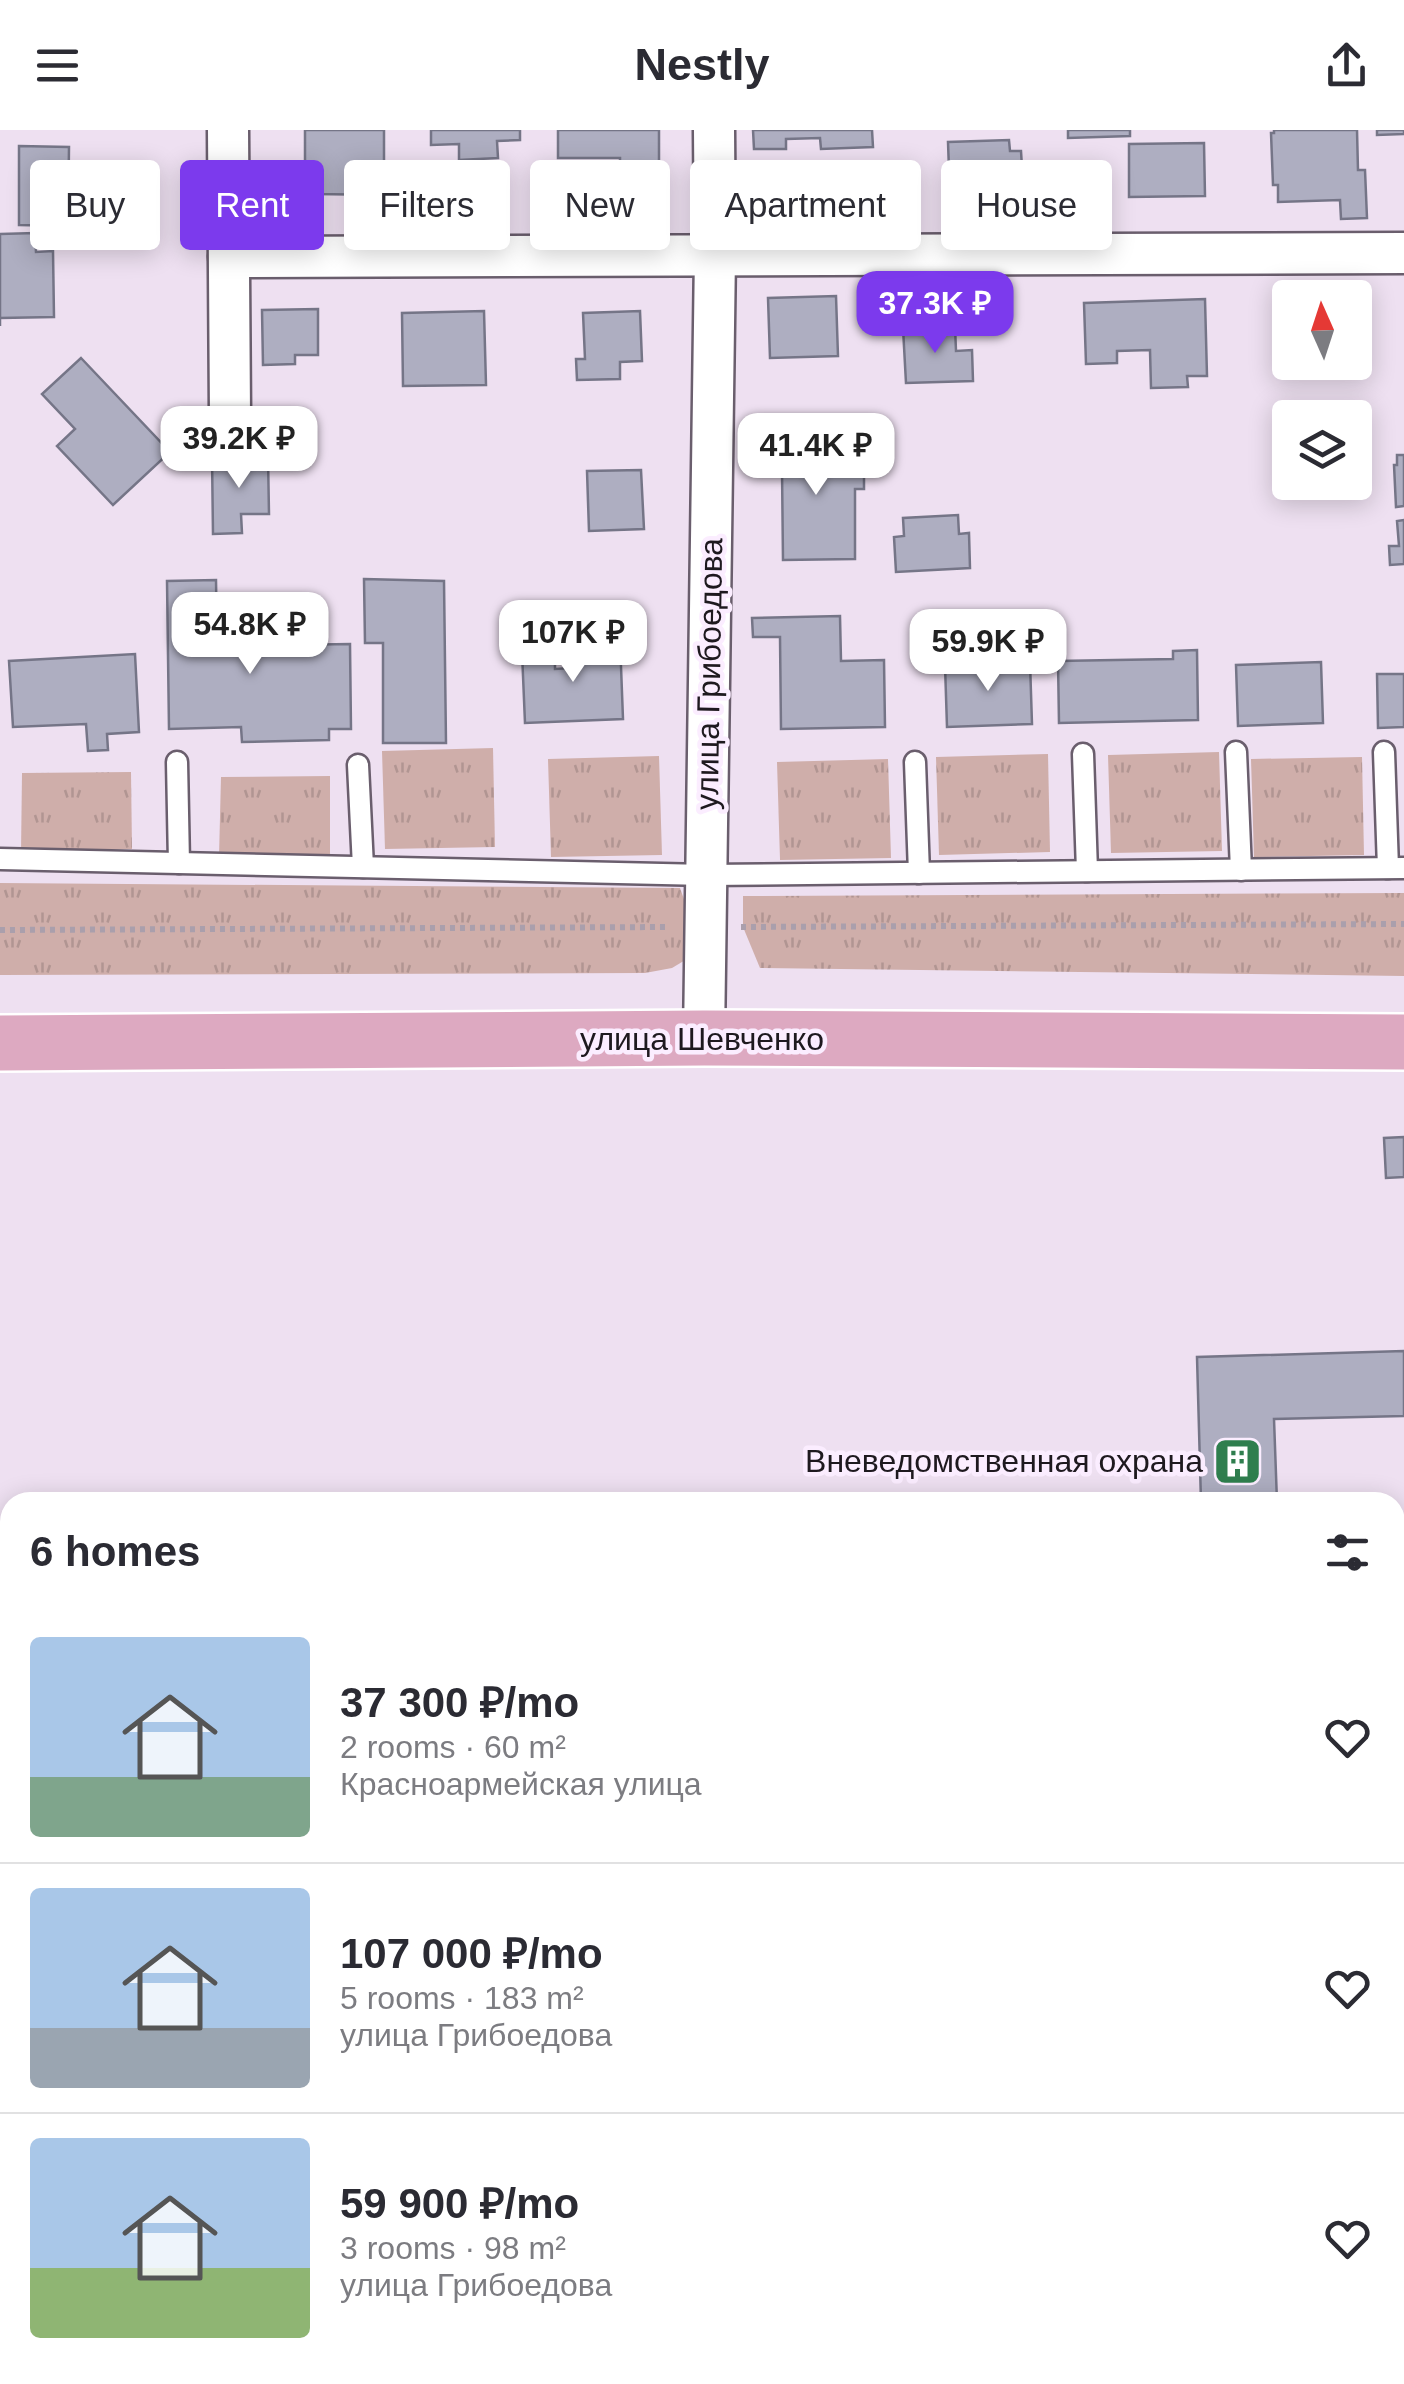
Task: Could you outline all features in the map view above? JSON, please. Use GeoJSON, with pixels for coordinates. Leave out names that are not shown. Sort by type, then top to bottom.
{"type":"FeatureCollection","features":[{"type":"Feature","properties":{"kind":"main road","name":"улица Шевченко"},"geometry":{"type":"LineString","coordinates":[[0,1043],[704,1038],[1404,1042]]}},
{"type":"Feature","properties":{"kind":"street"},"geometry":{"type":"LineString","coordinates":[[228,130],[230,415]]}},
{"type":"Feature","properties":{"kind":"street","name":"улица Грибоедова"},"geometry":{"type":"LineString","coordinates":[[704,1038],[714,130]]}},
{"type":"Feature","properties":{"kind":"street"},"geometry":{"type":"LineString","coordinates":[[229,257],[1404,253]]}},
{"type":"Feature","properties":{"kind":"lane"},"geometry":{"type":"LineString","coordinates":[[1236,752],[1240,870]]}},
{"type":"Feature","properties":{"kind":"lane"},"geometry":{"type":"LineString","coordinates":[[0,860],[706,874],[1396,868],[1384,752]]}},
{"type":"Feature","properties":{"kind":"lane"},"geometry":{"type":"LineString","coordinates":[[1083,754],[1087,871]]}},
{"type":"Feature","properties":{"kind":"lane"},"geometry":{"type":"LineString","coordinates":[[177,762],[179,864]]}},
{"type":"Feature","properties":{"kind":"lane"},"geometry":{"type":"LineString","coordinates":[[915,762],[918,873]]}},
{"type":"Feature","properties":{"kind":"lane"},"geometry":{"type":"LineString","coordinates":[[358,765],[363,867]]}},
{"type":"Feature","properties":{"kind":"green space"},"geometry":{"type":"Polygon","coordinates":[[[493,748],[495,847],[385,849],[382,751],[493,748]]]}},
{"type":"Feature","properties":{"kind":"green space"},"geometry":{"type":"Polygon","coordinates":[[[1219,752],[1222,851],[1111,853],[1108,755],[1219,752]]]}},
{"type":"Feature","properties":{"kind":"green space"},"geometry":{"type":"Polygon","coordinates":[[[1048,754],[1050,852],[939,855],[936,757],[1048,754]]]}},
{"type":"Feature","properties":{"kind":"green space"},"geometry":{"type":"Polygon","coordinates":[[[659,756],[662,855],[551,857],[548,759],[659,756]]]}},
{"type":"Feature","properties":{"kind":"green space"},"geometry":{"type":"Polygon","coordinates":[[[1362,757],[1364,855],[1254,857],[1251,759],[1362,757]]]}},
{"type":"Feature","properties":{"kind":"green space"},"geometry":{"type":"Polygon","coordinates":[[[888,759],[891,858],[780,860],[777,762],[888,759]]]}},
{"type":"Feature","properties":{"kind":"green space"},"geometry":{"type":"Polygon","coordinates":[[[131,772],[132,849],[21,853],[22,773],[131,772]]]}},
{"type":"Feature","properties":{"kind":"green space"},"geometry":{"type":"Polygon","coordinates":[[[330,776],[330,854],[219,857],[221,777],[330,776]]]}},
{"type":"Feature","properties":{"kind":"green space"},"geometry":{"type":"Polygon","coordinates":[[[0,883],[680,888],[694,927],[687,959],[672,968],[645,973],[0,975],[0,883]]]}},
{"type":"Feature","properties":{"kind":"green space"},"geometry":{"type":"Polygon","coordinates":[[[1404,893],[1404,976],[760,968],[743,927],[743,896],[1404,893]]]}},
{"type":"Feature","properties":{"kind":"building"},"geometry":{"type":"Polygon","coordinates":[[[305,130],[384,130],[384,160],[344,160],[344,194],[324,194],[324,160],[305,160],[305,130]]]}},
{"type":"Feature","properties":{"kind":"building"},"geometry":{"type":"Polygon","coordinates":[[[431,130],[520,130],[520,140],[497,141],[498,158],[459,160],[459,144],[431,145],[431,130]]]}},
{"type":"Feature","properties":{"kind":"building"},"geometry":{"type":"Polygon","coordinates":[[[558,130],[659,130],[659,160],[558,158],[558,130]]]}},
{"type":"Feature","properties":{"kind":"building"},"geometry":{"type":"Polygon","coordinates":[[[753,130],[872,130],[873,147],[821,149],[820,138],[786,139],[786,149],[754,149],[753,130]]]}},
{"type":"Feature","properties":{"kind":"building"},"geometry":{"type":"Polygon","coordinates":[[[1068,130],[1130,130],[1130,136],[1068,138],[1068,130]]]}},
{"type":"Feature","properties":{"kind":"building"},"geometry":{"type":"Polygon","coordinates":[[[1274,130],[1357,130],[1358,170],[1365,170],[1367,218],[1341,219],[1340,200],[1278,202],[1278,185],[1273,185],[1274,130]]]}},
{"type":"Feature","properties":{"kind":"building"},"geometry":{"type":"Polygon","coordinates":[[[1377,130],[1404,130],[1404,134],[1377,135],[1377,130]]]}},
{"type":"Feature","properties":{"kind":"building"},"geometry":{"type":"Polygon","coordinates":[[[1009,140],[1010,151],[1021,151],[1022,160],[949,160],[948,142],[1009,140]]]}},
{"type":"Feature","properties":{"kind":"building"},"geometry":{"type":"Polygon","coordinates":[[[1204,143],[1205,196],[1129,197],[1129,144],[1204,143]]]}},
{"type":"Feature","properties":{"kind":"building"},"geometry":{"type":"Polygon","coordinates":[[[19,146],[69,147],[69,160],[30,160],[30,225],[19,225],[19,146]]]}},
{"type":"Feature","properties":{"kind":"building"},"geometry":{"type":"Polygon","coordinates":[[[30,233],[30,250],[53,251],[54,317],[0,318],[0,234],[30,233]]]}},
{"type":"Feature","properties":{"kind":"building"},"geometry":{"type":"Polygon","coordinates":[[[836,296],[838,356],[770,358],[768,298],[836,296]]]}},
{"type":"Feature","properties":{"kind":"building"},"geometry":{"type":"Polygon","coordinates":[[[1205,299],[1207,376],[1187,376],[1188,387],[1151,388],[1150,350],[1117,351],[1117,363],[1086,364],[1084,303],[1205,299]]]}},
{"type":"Feature","properties":{"kind":"building"},"geometry":{"type":"Polygon","coordinates":[[[318,309],[318,355],[295,355],[295,364],[263,365],[262,310],[318,309]]]}},
{"type":"Feature","properties":{"kind":"building"},"geometry":{"type":"Polygon","coordinates":[[[484,311],[486,385],[403,386],[402,313],[484,311]]]}},
{"type":"Feature","properties":{"kind":"building"},"geometry":{"type":"Polygon","coordinates":[[[640,311],[642,361],[620,362],[620,379],[577,380],[576,359],[585,359],[583,313],[640,311]]]}},
{"type":"Feature","properties":{"kind":"building"},"geometry":{"type":"Polygon","coordinates":[[[955,326],[956,351],[972,350],[973,381],[906,383],[903,328],[955,326]]]}},
{"type":"Feature","properties":{"kind":"building"},"geometry":{"type":"Polygon","coordinates":[[[81,358],[170,452],[113,505],[57,446],[75,429],[42,394],[81,358]]]}},
{"type":"Feature","properties":{"kind":"building"},"geometry":{"type":"Polygon","coordinates":[[[770,436],[837,436],[837,463],[864,463],[864,489],[855,489],[855,559],[783,560],[782,470],[771,471],[770,436]]]}},
{"type":"Feature","properties":{"kind":"building"},"geometry":{"type":"Polygon","coordinates":[[[1397,455],[1404,455],[1404,506],[1396,507],[1394,465],[1397,455]]]}},
{"type":"Feature","properties":{"kind":"building"},"geometry":{"type":"Polygon","coordinates":[[[268,456],[269,514],[241,514],[242,533],[213,534],[212,457],[268,456]]]}},
{"type":"Feature","properties":{"kind":"building"},"geometry":{"type":"Polygon","coordinates":[[[641,470],[644,529],[589,531],[587,471],[641,470]]]}},
{"type":"Feature","properties":{"kind":"building"},"geometry":{"type":"Polygon","coordinates":[[[958,515],[959,534],[969,533],[970,568],[896,572],[894,537],[904,536],[903,518],[958,515]]]}},
{"type":"Feature","properties":{"kind":"building"},"geometry":{"type":"Polygon","coordinates":[[[1404,520],[1404,564],[1390,565],[1389,546],[1399,546],[1397,521],[1404,520]]]}},
{"type":"Feature","properties":{"kind":"building"},"geometry":{"type":"Polygon","coordinates":[[[364,579],[444,581],[446,743],[383,743],[383,643],[365,643],[364,579]]]}},
{"type":"Feature","properties":{"kind":"building"},"geometry":{"type":"Polygon","coordinates":[[[216,580],[217,646],[350,644],[351,729],[329,729],[329,740],[242,742],[241,727],[169,729],[167,581],[216,580]]]}},
{"type":"Feature","properties":{"kind":"building"},"geometry":{"type":"Polygon","coordinates":[[[840,616],[841,661],[884,660],[885,727],[781,729],[780,637],[753,637],[752,618],[840,616]]]}},
{"type":"Feature","properties":{"kind":"building"},"geometry":{"type":"Polygon","coordinates":[[[620,640],[623,719],[525,723],[522,652],[532,652],[532,641],[542,641],[543,651],[555,650],[555,669],[572,668],[572,650],[593,649],[593,641],[620,640]]]}},
{"type":"Feature","properties":{"kind":"building"},"geometry":{"type":"Polygon","coordinates":[[[1197,650],[1198,720],[1059,723],[1058,661],[1173,659],[1173,651],[1197,650]]]}},
{"type":"Feature","properties":{"kind":"building"},"geometry":{"type":"Polygon","coordinates":[[[135,654],[139,732],[107,734],[108,750],[88,751],[86,724],[13,727],[9,661],[135,654]]]}},
{"type":"Feature","properties":{"kind":"building"},"geometry":{"type":"Polygon","coordinates":[[[1030,662],[1032,724],[947,727],[945,665],[1030,662]]]}},
{"type":"Feature","properties":{"kind":"building"},"geometry":{"type":"Polygon","coordinates":[[[1321,662],[1323,723],[1238,726],[1236,665],[1321,662]]]}},
{"type":"Feature","properties":{"kind":"building"},"geometry":{"type":"Polygon","coordinates":[[[1377,674],[1404,674],[1404,727],[1378,728],[1377,674]]]}},
{"type":"Feature","properties":{"kind":"building"},"geometry":{"type":"Polygon","coordinates":[[[1404,1137],[1404,1177],[1386,1178],[1384,1138],[1404,1137]]]}},
{"type":"Feature","properties":{"kind":"building","name":"Вневедомственная охрана"},"geometry":{"type":"Polygon","coordinates":[[[1404,1351],[1404,1416],[1274,1419],[1277,1492],[1201,1492],[1197,1357],[1404,1351]]]}},
{"type":"Feature","properties":{"kind":"place","name":"Вневедомственная охрана"},"geometry":{"type":"Point","coordinates":[1238,1461]}}]}
